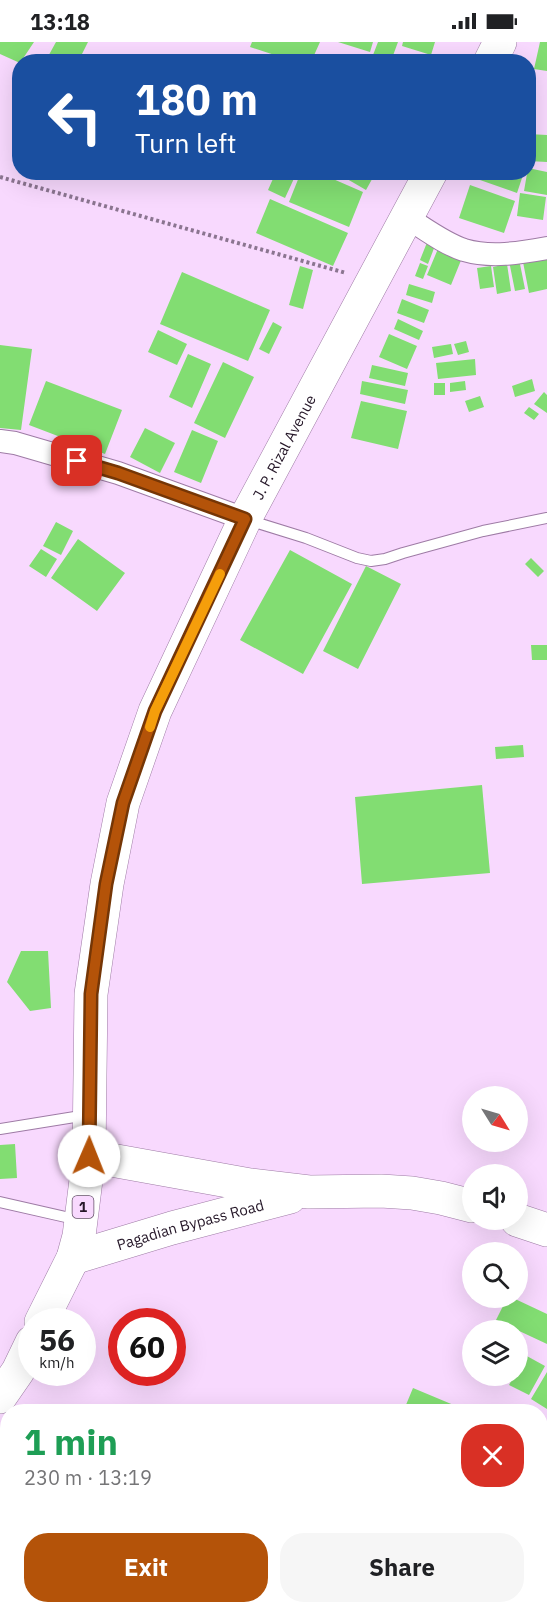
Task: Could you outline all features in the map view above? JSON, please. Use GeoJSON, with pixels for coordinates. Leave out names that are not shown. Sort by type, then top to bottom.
{"type":"FeatureCollection","features":[{"type":"Feature","properties":{"kind":"main road","name":"J. P. Rizal Avenue"},"geometry":{"type":"LineString","coordinates":[[73,1258],[81,1221],[89,1156],[91,994],[106,884],[123,803],[155,711],[245,519],[426,180]]}},
{"type":"Feature","properties":{"kind":"main road","name":"Pagadian Bypass Road"},"geometry":{"type":"LineString","coordinates":[[89,1156],[250,1185],[309,1192],[412,1193],[441,1197],[462,1203]]}},
{"type":"Feature","properties":{"kind":"main road","name":"Pagadian Bypass Road"},"geometry":{"type":"LineString","coordinates":[[73,1258],[172,1228],[309,1192]]}},
{"type":"Feature","properties":{"kind":"main road"},"geometry":{"type":"LineString","coordinates":[[528,1224],[547,1230]]}},
{"type":"Feature","properties":{"kind":"main road","name":"1"},"geometry":{"type":"LineString","coordinates":[[48,1308],[73,1258]]}},
{"type":"Feature","properties":{"kind":"main road"},"geometry":{"type":"LineString","coordinates":[[0,1397],[18,1371]]}},
{"type":"Feature","properties":{"kind":"street"},"geometry":{"type":"LineString","coordinates":[[406,217],[462,249],[484,254],[511,254],[547,248]]}},
{"type":"Feature","properties":{"kind":"street"},"geometry":{"type":"LineString","coordinates":[[0,441],[15,443],[118,473],[245,519]]}},
{"type":"Feature","properties":{"kind":"lane"},"geometry":{"type":"LineString","coordinates":[[245,519],[371,561],[385,560],[483,531],[547,518]]}},
{"type":"Feature","properties":{"kind":"lane"},"geometry":{"type":"LineString","coordinates":[[0,1129],[90,1114]]}},
{"type":"Feature","properties":{"kind":"lane"},"geometry":{"type":"LineString","coordinates":[[0,1202],[81,1221]]}},
{"type":"Feature","properties":{"kind":"path"},"geometry":{"type":"LineString","coordinates":[[0,177],[373,280]]}},
{"type":"Feature","properties":{"kind":"building"},"geometry":{"type":"Polygon","coordinates":[[[0,42],[34,42],[26,54],[12,54],[12,59],[0,54],[0,42]]]}},
{"type":"Feature","properties":{"kind":"building"},"geometry":{"type":"Polygon","coordinates":[[[56,42],[88,42],[82,54],[49,54],[56,42]]]}},
{"type":"Feature","properties":{"kind":"building"},"geometry":{"type":"Polygon","coordinates":[[[252,42],[320,42],[315,54],[271,54],[250,47],[252,42]]]}},
{"type":"Feature","properties":{"kind":"building"},"geometry":{"type":"Polygon","coordinates":[[[338,42],[373,42],[370,52],[338,42]]]}},
{"type":"Feature","properties":{"kind":"building"},"geometry":{"type":"Polygon","coordinates":[[[378,42],[398,42],[394,54],[373,54],[378,42]]]}},
{"type":"Feature","properties":{"kind":"building"},"geometry":{"type":"Polygon","coordinates":[[[403,42],[435,42],[431,54],[402,46],[403,42]]]}},
{"type":"Feature","properties":{"kind":"building"},"geometry":{"type":"Polygon","coordinates":[[[540,42],[547,42],[547,71],[536,69],[540,42]]]}},
{"type":"Feature","properties":{"kind":"building"},"geometry":{"type":"Polygon","coordinates":[[[536,134],[547,135],[547,162],[536,161],[536,134]]]}},
{"type":"Feature","properties":{"kind":"building"},"geometry":{"type":"Polygon","coordinates":[[[536,170],[547,172],[547,195],[524,191],[526,180],[536,180],[536,170]]]}},
{"type":"Feature","properties":{"kind":"building"},"geometry":{"type":"Polygon","coordinates":[[[272,180],[293,180],[285,198],[268,190],[272,180]]]}},
{"type":"Feature","properties":{"kind":"building"},"geometry":{"type":"Polygon","coordinates":[[[298,180],[335,180],[363,192],[349,227],[289,202],[298,180]]]}},
{"type":"Feature","properties":{"kind":"building"},"geometry":{"type":"Polygon","coordinates":[[[349,180],[372,180],[366,190],[349,180]]]}},
{"type":"Feature","properties":{"kind":"building"},"geometry":{"type":"Polygon","coordinates":[[[480,180],[521,180],[517,193],[480,180]]]}},
{"type":"Feature","properties":{"kind":"building"},"geometry":{"type":"Polygon","coordinates":[[[470,185],[515,201],[504,233],[459,218],[470,185]]]}},
{"type":"Feature","properties":{"kind":"building"},"geometry":{"type":"Polygon","coordinates":[[[520,193],[546,197],[543,220],[517,216],[520,193]]]}},
{"type":"Feature","properties":{"kind":"building"},"geometry":{"type":"Polygon","coordinates":[[[270,199],[348,233],[333,266],[256,233],[270,199]]]}},
{"type":"Feature","properties":{"kind":"building"},"geometry":{"type":"Polygon","coordinates":[[[428,240],[436,243],[428,264],[420,260],[428,240]]]}},
{"type":"Feature","properties":{"kind":"building"},"geometry":{"type":"Polygon","coordinates":[[[440,244],[464,253],[451,285],[427,275],[440,244]]]}},
{"type":"Feature","properties":{"kind":"building"},"geometry":{"type":"Polygon","coordinates":[[[547,257],[547,289],[529,293],[523,262],[547,257]]]}},
{"type":"Feature","properties":{"kind":"building"},"geometry":{"type":"Polygon","coordinates":[[[519,259],[525,289],[515,291],[509,261],[519,259]]]}},
{"type":"Feature","properties":{"kind":"building"},"geometry":{"type":"Polygon","coordinates":[[[420,263],[428,266],[423,279],[415,276],[420,263]]]}},
{"type":"Feature","properties":{"kind":"building"},"geometry":{"type":"Polygon","coordinates":[[[507,264],[511,291],[497,294],[493,267],[507,264]]]}},
{"type":"Feature","properties":{"kind":"building"},"geometry":{"type":"Polygon","coordinates":[[[300,266],[313,270],[303,309],[289,305],[300,266]]]}},
{"type":"Feature","properties":{"kind":"building"},"geometry":{"type":"Polygon","coordinates":[[[491,266],[494,287],[480,289],[477,268],[491,266]]]}},
{"type":"Feature","properties":{"kind":"building"},"geometry":{"type":"Polygon","coordinates":[[[182,272],[270,310],[248,361],[160,324],[182,272]]]}},
{"type":"Feature","properties":{"kind":"building"},"geometry":{"type":"Polygon","coordinates":[[[409,284],[435,292],[432,303],[406,295],[409,284]]]}},
{"type":"Feature","properties":{"kind":"building"},"geometry":{"type":"Polygon","coordinates":[[[402,299],[429,310],[424,323],[397,313],[402,299]]]}},
{"type":"Feature","properties":{"kind":"building"},"geometry":{"type":"Polygon","coordinates":[[[398,319],[423,331],[419,340],[394,329],[398,319]]]}},
{"type":"Feature","properties":{"kind":"building"},"geometry":{"type":"Polygon","coordinates":[[[273,322],[282,327],[269,354],[259,349],[273,322]]]}},
{"type":"Feature","properties":{"kind":"building"},"geometry":{"type":"Polygon","coordinates":[[[158,330],[187,344],[177,365],[148,352],[158,330]]]}},
{"type":"Feature","properties":{"kind":"building"},"geometry":{"type":"Polygon","coordinates":[[[389,334],[417,346],[407,369],[379,357],[389,334]]]}},
{"type":"Feature","properties":{"kind":"building"},"geometry":{"type":"Polygon","coordinates":[[[466,341],[469,352],[458,355],[454,344],[466,341]]]}},
{"type":"Feature","properties":{"kind":"building"},"geometry":{"type":"Polygon","coordinates":[[[451,344],[453,354],[434,358],[432,347],[451,344]]]}},
{"type":"Feature","properties":{"kind":"building"},"geometry":{"type":"Polygon","coordinates":[[[0,345],[32,349],[21,430],[0,428],[0,345]]]}},
{"type":"Feature","properties":{"kind":"building"},"geometry":{"type":"Polygon","coordinates":[[[188,354],[211,364],[192,408],[169,397],[188,354]]]}},
{"type":"Feature","properties":{"kind":"building"},"geometry":{"type":"Polygon","coordinates":[[[475,359],[476,375],[438,379],[436,363],[475,359]]]}},
{"type":"Feature","properties":{"kind":"building"},"geometry":{"type":"Polygon","coordinates":[[[223,362],[254,377],[225,438],[194,423],[223,362]]]}},
{"type":"Feature","properties":{"kind":"building"},"geometry":{"type":"Polygon","coordinates":[[[372,365],[408,373],[405,386],[369,378],[372,365]]]}},
{"type":"Feature","properties":{"kind":"building"},"geometry":{"type":"Polygon","coordinates":[[[532,379],[535,391],[515,397],[512,386],[532,379]]]}},
{"type":"Feature","properties":{"kind":"building"},"geometry":{"type":"Polygon","coordinates":[[[46,381],[122,410],[105,454],[29,425],[46,381]]]}},
{"type":"Feature","properties":{"kind":"building"},"geometry":{"type":"Polygon","coordinates":[[[362,381],[408,390],[405,404],[360,394],[362,381]]]}},
{"type":"Feature","properties":{"kind":"building"},"geometry":{"type":"Polygon","coordinates":[[[465,381],[466,390],[450,392],[450,383],[465,381]]]}},
{"type":"Feature","properties":{"kind":"building"},"geometry":{"type":"Polygon","coordinates":[[[434,383],[445,383],[445,395],[434,395],[434,383]]]}},
{"type":"Feature","properties":{"kind":"building"},"geometry":{"type":"Polygon","coordinates":[[[544,392],[547,395],[547,413],[534,404],[544,392]]]}},
{"type":"Feature","properties":{"kind":"building"},"geometry":{"type":"Polygon","coordinates":[[[480,396],[484,407],[469,412],[465,401],[480,396]]]}},
{"type":"Feature","properties":{"kind":"building"},"geometry":{"type":"Polygon","coordinates":[[[361,401],[407,411],[398,449],[351,438],[361,401]]]}},
{"type":"Feature","properties":{"kind":"building"},"geometry":{"type":"Polygon","coordinates":[[[529,407],[539,414],[534,420],[524,413],[529,407]]]}},
{"type":"Feature","properties":{"kind":"building"},"geometry":{"type":"Polygon","coordinates":[[[145,428],[175,443],[160,473],[130,457],[145,428]]]}},
{"type":"Feature","properties":{"kind":"building"},"geometry":{"type":"Polygon","coordinates":[[[192,430],[218,441],[201,483],[174,472],[192,430]]]}},
{"type":"Feature","properties":{"kind":"building"},"geometry":{"type":"Polygon","coordinates":[[[56,522],[73,531],[61,555],[43,546],[56,522]]]}},
{"type":"Feature","properties":{"kind":"building"},"geometry":{"type":"Polygon","coordinates":[[[78,539],[125,573],[97,611],[51,578],[78,539]]]}},
{"type":"Feature","properties":{"kind":"building"},"geometry":{"type":"Polygon","coordinates":[[[41,549],[57,559],[46,577],[29,566],[41,549]]]}},
{"type":"Feature","properties":{"kind":"building"},"geometry":{"type":"Polygon","coordinates":[[[290,550],[352,584],[303,674],[240,640],[290,550]]]}},
{"type":"Feature","properties":{"kind":"building"},"geometry":{"type":"Polygon","coordinates":[[[531,558],[544,571],[538,577],[525,564],[531,558]]]}},
{"type":"Feature","properties":{"kind":"building"},"geometry":{"type":"Polygon","coordinates":[[[366,566],[401,584],[358,669],[323,651],[366,566]]]}},
{"type":"Feature","properties":{"kind":"building"},"geometry":{"type":"Polygon","coordinates":[[[531,645],[547,645],[547,660],[532,660],[531,645]]]}},
{"type":"Feature","properties":{"kind":"building"},"geometry":{"type":"Polygon","coordinates":[[[523,745],[524,757],[496,759],[495,747],[523,745]]]}},
{"type":"Feature","properties":{"kind":"building"},"geometry":{"type":"Polygon","coordinates":[[[482,785],[490,873],[362,884],[355,797],[482,785]]]}},
{"type":"Feature","properties":{"kind":"building"},"geometry":{"type":"Polygon","coordinates":[[[21,951],[48,951],[51,1008],[30,1011],[7,982],[21,951]]]}},
{"type":"Feature","properties":{"kind":"building"},"geometry":{"type":"Polygon","coordinates":[[[15,1144],[17,1178],[0,1179],[0,1145],[15,1144]]]}},
{"type":"Feature","properties":{"kind":"building"},"geometry":{"type":"Polygon","coordinates":[[[528,1305],[547,1314],[547,1344],[528,1335],[528,1320],[496,1320],[502,1308],[528,1308],[528,1305]]]}},
{"type":"Feature","properties":{"kind":"building"},"geometry":{"type":"Polygon","coordinates":[[[528,1357],[545,1366],[529,1395],[511,1386],[528,1386],[528,1357]]]}},
{"type":"Feature","properties":{"kind":"building"},"geometry":{"type":"Polygon","coordinates":[[[547,1372],[547,1404],[539,1404],[531,1399],[547,1372]]]}},
{"type":"Feature","properties":{"kind":"building"},"geometry":{"type":"Polygon","coordinates":[[[413,1388],[451,1404],[406,1404],[413,1388]]]}},
{"type":"Feature","properties":{"kind":"slow traffic"},"geometry":{"type":"LineString","coordinates":[[150,727],[155,711],[220,574]]}},
{"type":"Feature","properties":{"kind":"route"},"geometry":{"type":"LineString","coordinates":[[77,461],[118,473],[245,519],[155,711],[123,803],[106,884],[91,994],[89,1156]]}}]}
